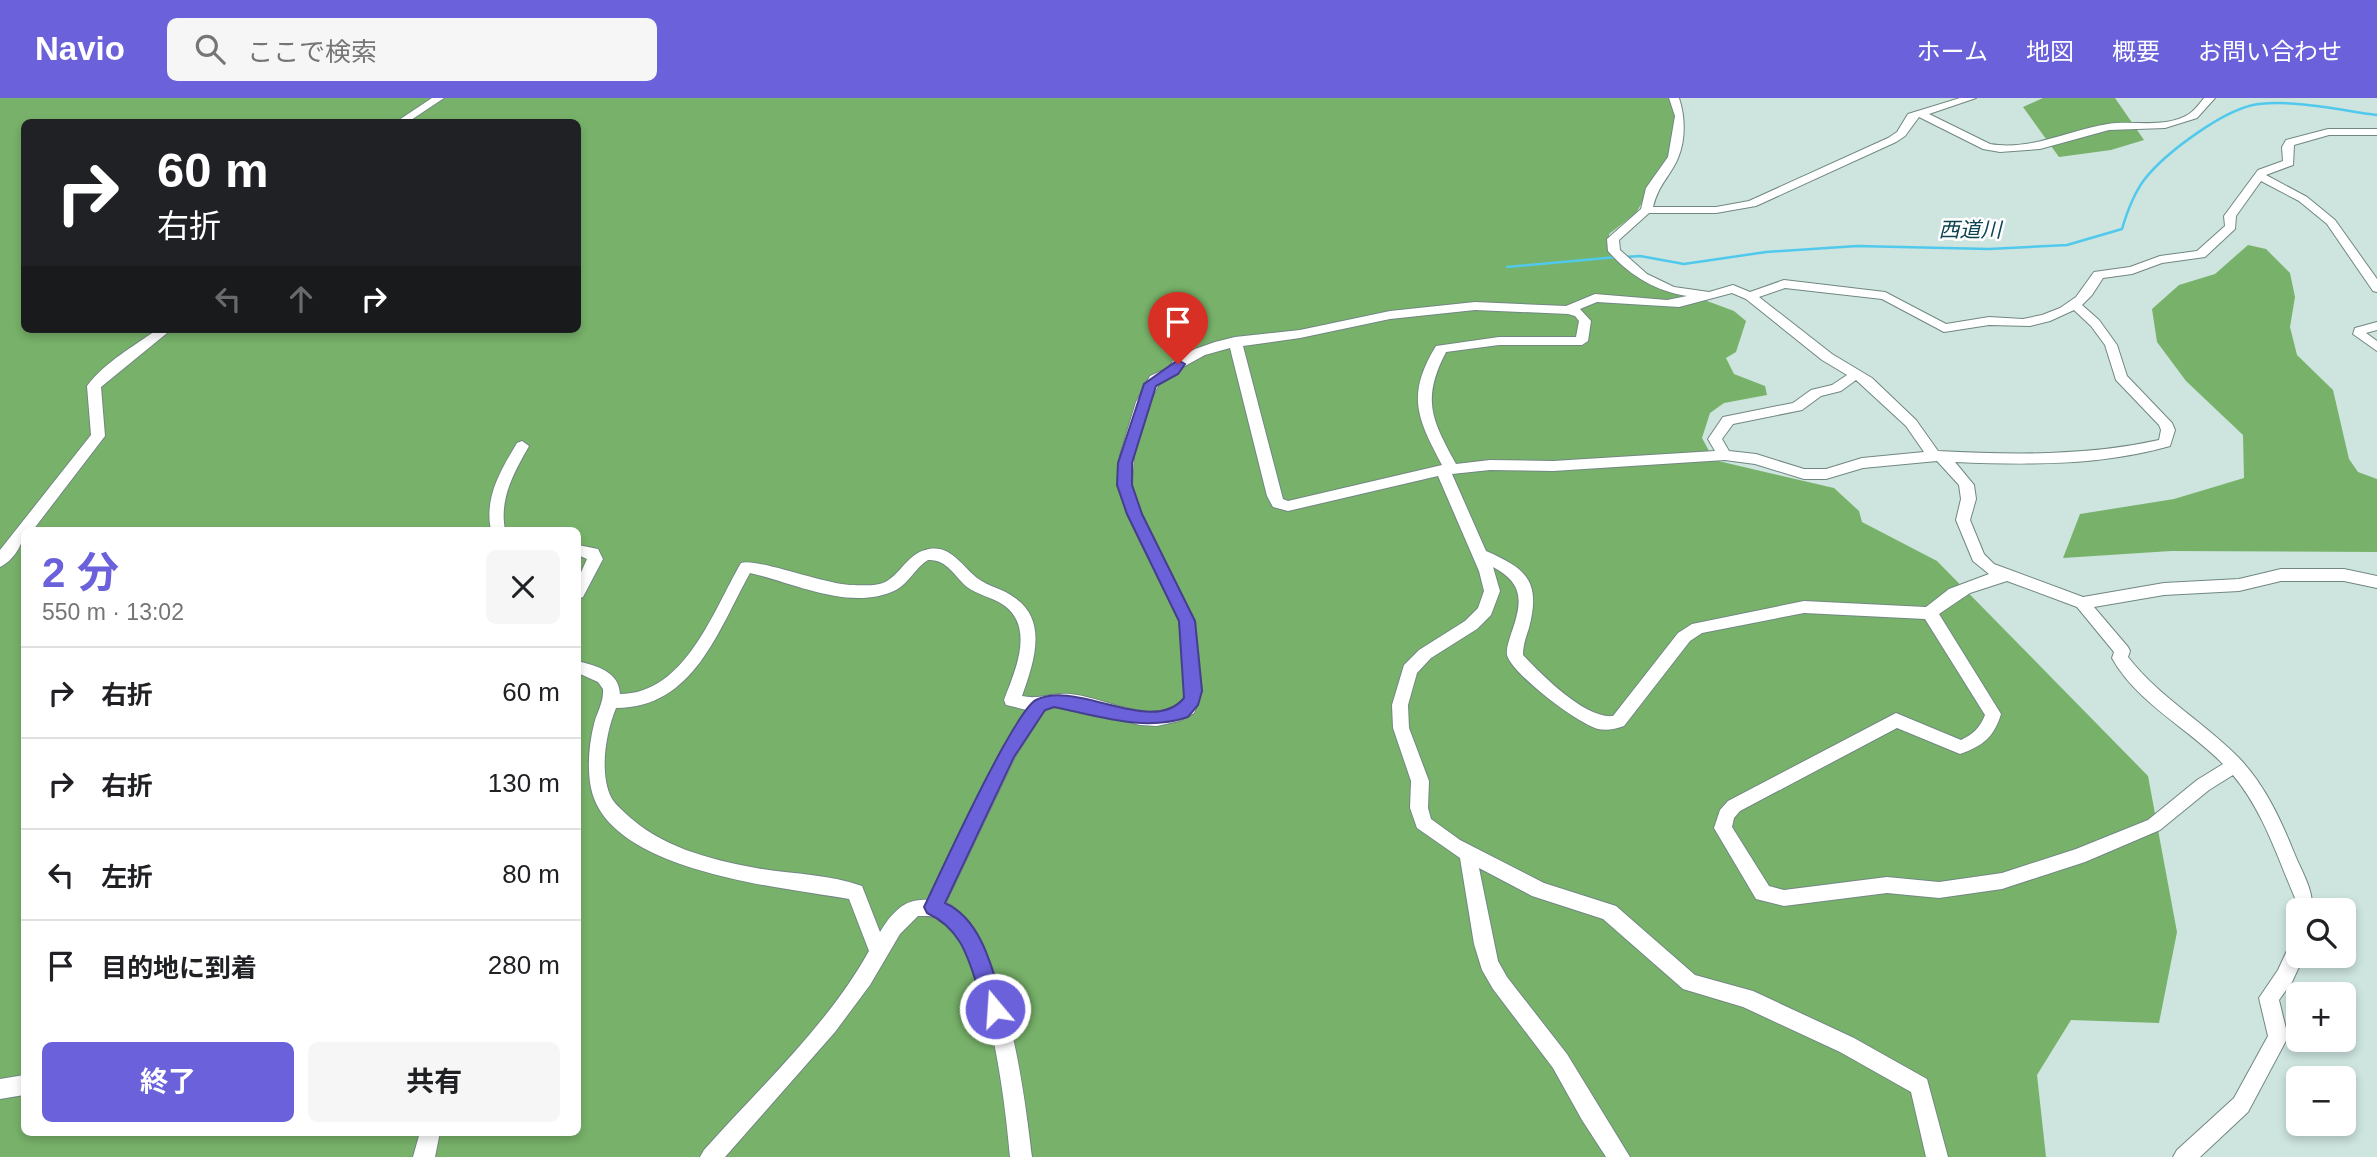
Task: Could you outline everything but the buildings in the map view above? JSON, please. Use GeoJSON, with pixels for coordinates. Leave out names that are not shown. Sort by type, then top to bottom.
{"type":"FeatureCollection","features":[{"type":"Feature","properties":{"kind":"street"},"geometry":{"type":"LineString","coordinates":[[406,119],[439,98]]}},
{"type":"Feature","properties":{"kind":"street"},"geometry":{"type":"LineString","coordinates":[[1674,98],[1680,116],[1673,157],[1652,188],[1646,209],[1613,239],[1614,251],[1657,285],[1699,296],[1710,296],[1733,289],[1750,296],[1827,356],[1857,374],[1911,423],[1938,457],[1966,481],[1970,499],[1963,520],[1978,557],[1989,568],[2082,603],[2164,589],[2239,585],[2281,575],[2344,575],[2377,582]]}},
{"type":"Feature","properties":{"kind":"street"},"geometry":{"type":"LineString","coordinates":[[1646,209],[1716,210],[1752,204],[1892,140],[1901,134],[1912,116],[1971,98]]}},
{"type":"Feature","properties":{"kind":"street"},"geometry":{"type":"LineString","coordinates":[[1920,114],[1987,148],[2000,149],[2040,146],[2109,127],[2161,126],[2193,116],[2210,98]]}},
{"type":"Feature","properties":{"kind":"street"},"geometry":{"type":"LineString","coordinates":[[1750,296],[1784,284],[1877,295],[1897,301],[1944,328],[1955,329],[1982,322],[2034,322],[2070,309],[2092,289],[2098,275],[2119,273],[2160,260],[2201,254],[2231,227],[2230,216],[2260,176],[2269,168],[2289,163],[2287,147],[2290,142],[2328,132],[2377,132]]}},
{"type":"Feature","properties":{"kind":"street"},"geometry":{"type":"LineString","coordinates":[[2260,176],[2303,199],[2331,222],[2377,288]]}},
{"type":"Feature","properties":{"kind":"street"},"geometry":{"type":"LineString","coordinates":[[1568,310],[1595,298],[1667,304],[1699,296]]}},
{"type":"Feature","properties":{"kind":"street"},"geometry":{"type":"LineString","coordinates":[[1235,341],[1271,487],[1278,503],[1292,505],[1447,469],[1490,465],[1553,466],[1725,455],[1756,459],[1804,474],[1826,474],[1862,463],[1938,457],[2024,460],[2120,453],[2165,443],[2168,430],[2165,423],[2121,377],[2111,345],[2095,323],[2075,305]]}},
{"type":"Feature","properties":{"kind":"street"},"geometry":{"type":"LineString","coordinates":[[609,701],[646,698],[674,682],[708,637],[746,567],[832,589],[861,591],[890,586],[915,560],[933,554],[951,560],[970,580],[1013,603],[1021,613],[1026,628],[1028,653],[1012,700],[1039,705],[1054,700],[1132,717],[1155,718],[1182,713],[1192,701],[1194,691],[1187,621],[1134,514],[1125,485],[1125,463],[1143,402],[1152,382],[1200,352],[1235,341],[1300,334],[1390,315],[1475,306],[1568,310],[1578,313],[1585,321],[1582,341],[1499,341],[1441,349],[1421,393],[1422,409],[1481,555],[1492,591],[1485,611],[1471,625],[1425,654],[1410,670],[1399,705],[1401,728],[1420,781],[1419,808],[1423,823],[1433,833],[1468,854],[1539,890],[1609,912],[1690,983],[1746,998],[1847,1045],[1920,1086],[1937,1157]]}},
{"type":"Feature","properties":{"kind":"street"},"geometry":{"type":"LineString","coordinates":[[2377,326],[2360,331],[2359,334],[2377,347]]}},
{"type":"Feature","properties":{"kind":"street"},"geometry":{"type":"LineString","coordinates":[[27,527],[98,436],[94,386],[103,376],[161,333]]}},
{"type":"Feature","properties":{"kind":"street"},"geometry":{"type":"LineString","coordinates":[[1725,455],[1715,439],[1728,420],[1797,407],[1816,393],[1836,388],[1857,374]]}},
{"type":"Feature","properties":{"kind":"street"},"geometry":{"type":"LineString","coordinates":[[497,527],[494,507],[501,486],[522,446]]}},
{"type":"Feature","properties":{"kind":"street"},"geometry":{"type":"LineString","coordinates":[[0,561],[21,535]]}},
{"type":"Feature","properties":{"kind":"street"},"geometry":{"type":"LineString","coordinates":[[581,551],[593,553],[595,559],[581,587]]}},
{"type":"Feature","properties":{"kind":"street"},"geometry":{"type":"LineString","coordinates":[[1481,555],[1507,566],[1520,577],[1527,588],[1525,614],[1514,650],[1516,658],[1556,695],[1595,722],[1618,721],[1684,637],[1698,628],[1804,607],[1930,613],[1939,604],[1982,580],[2005,576]]}},
{"type":"Feature","properties":{"kind":"street"},"geometry":{"type":"LineString","coordinates":[[2082,603],[2122,651],[2120,658],[2130,673],[2235,765],[2259,793],[2304,898]]}},
{"type":"Feature","properties":{"kind":"street"},"geometry":{"type":"LineString","coordinates":[[1930,613],[1993,715],[1990,725],[1977,741],[1960,747],[1896,720],[1734,806],[1726,815],[1723,828],[1763,893],[1784,898],[1887,885],[1939,890],[2002,881],[2079,856],[2154,825],[2203,785],[2235,765]]}},
{"type":"Feature","properties":{"kind":"street"},"geometry":{"type":"LineString","coordinates":[[581,668],[606,678],[613,694],[602,724],[598,769],[605,805],[622,822],[670,852],[738,874],[855,892],[879,953]]}},
{"type":"Feature","properties":{"kind":"street"},"geometry":{"type":"LineString","coordinates":[[934,907],[1008,753],[1039,705]]}},
{"type":"Feature","properties":{"kind":"street"},"geometry":{"type":"LineString","coordinates":[[1468,854],[1483,944],[1489,964],[1500,984],[1560,1061],[1589,1113],[1619,1157]]}},
{"type":"Feature","properties":{"kind":"street"},"geometry":{"type":"LineString","coordinates":[[711,1157],[822,1032],[863,980],[902,915],[914,907],[934,907],[949,914],[960,924],[978,958],[1007,1052],[1021,1157]]}},
{"type":"Feature","properties":{"kind":"street"},"geometry":{"type":"LineString","coordinates":[[2184,1157],[2241,1105],[2278,1037],[2269,998],[2289,968]]}},
{"type":"Feature","properties":{"kind":"street"},"geometry":{"type":"LineString","coordinates":[[0,1088],[21,1086]]}},
{"type":"Feature","properties":{"kind":"street"},"geometry":{"type":"LineString","coordinates":[[424,1157],[429,1136]]}},
{"type":"Feature","properties":{"kind":"green space"},"geometry":{"type":"Polygon","coordinates":[[[0,98],[1670,98],[1676,110],[1669,156],[1636,213],[1609,234],[1610,247],[1646,281],[1673,293],[1699,298],[1734,311],[1746,321],[1736,352],[1726,358],[1734,374],[1765,386],[1767,395],[1724,403],[1710,413],[1702,438],[1714,460],[1834,488],[1859,511],[1862,522],[1937,561],[2148,776],[2177,932],[2159,1023],[2071,1020],[2037,1075],[2046,1157],[0,1157],[0,98]]]}},
{"type":"Feature","properties":{"kind":"green space"},"geometry":{"type":"Polygon","coordinates":[[[2043,98],[2115,98],[2144,140],[2111,150],[2059,157],[2023,107],[2043,98]]]}},
{"type":"Feature","properties":{"kind":"green space"},"geometry":{"type":"Polygon","coordinates":[[[2248,245],[2266,249],[2290,273],[2295,297],[2290,327],[2297,355],[2333,390],[2349,459],[2358,472],[2377,479],[2377,552],[2171,551],[2063,558],[2080,514],[2174,499],[2244,478],[2243,435],[2186,381],[2157,342],[2152,309],[2179,285],[2215,274],[2248,245]]]}},
{"type":"Feature","properties":{"kind":"waterway","name":"西道川"},"geometry":{"type":"LineString","coordinates":[[1624,257],[1640,256],[1684,264],[1766,252],[1857,246],[1989,249],[2067,245],[2122,229],[2128,210],[2144,180],[2166,157],[2197,133],[2245,107],[2274,103],[2303,104],[2377,115]]}},
{"type":"Feature","properties":{"kind":"waterway","name":"西道川"},"geometry":{"type":"LineString","coordinates":[[1507,267],[1617,257]]}},
{"type":"Feature","properties":{"kind":"route"},"geometry":{"type":"LineString","coordinates":[[995,1009],[978,958],[960,924],[949,914],[934,907],[1008,753],[1039,705],[1054,700],[1132,717],[1155,718],[1182,713],[1192,701],[1194,691],[1187,621],[1134,514],[1125,485],[1125,463],[1150,384],[1154,379],[1173,371],[1178,364]]}}]}
